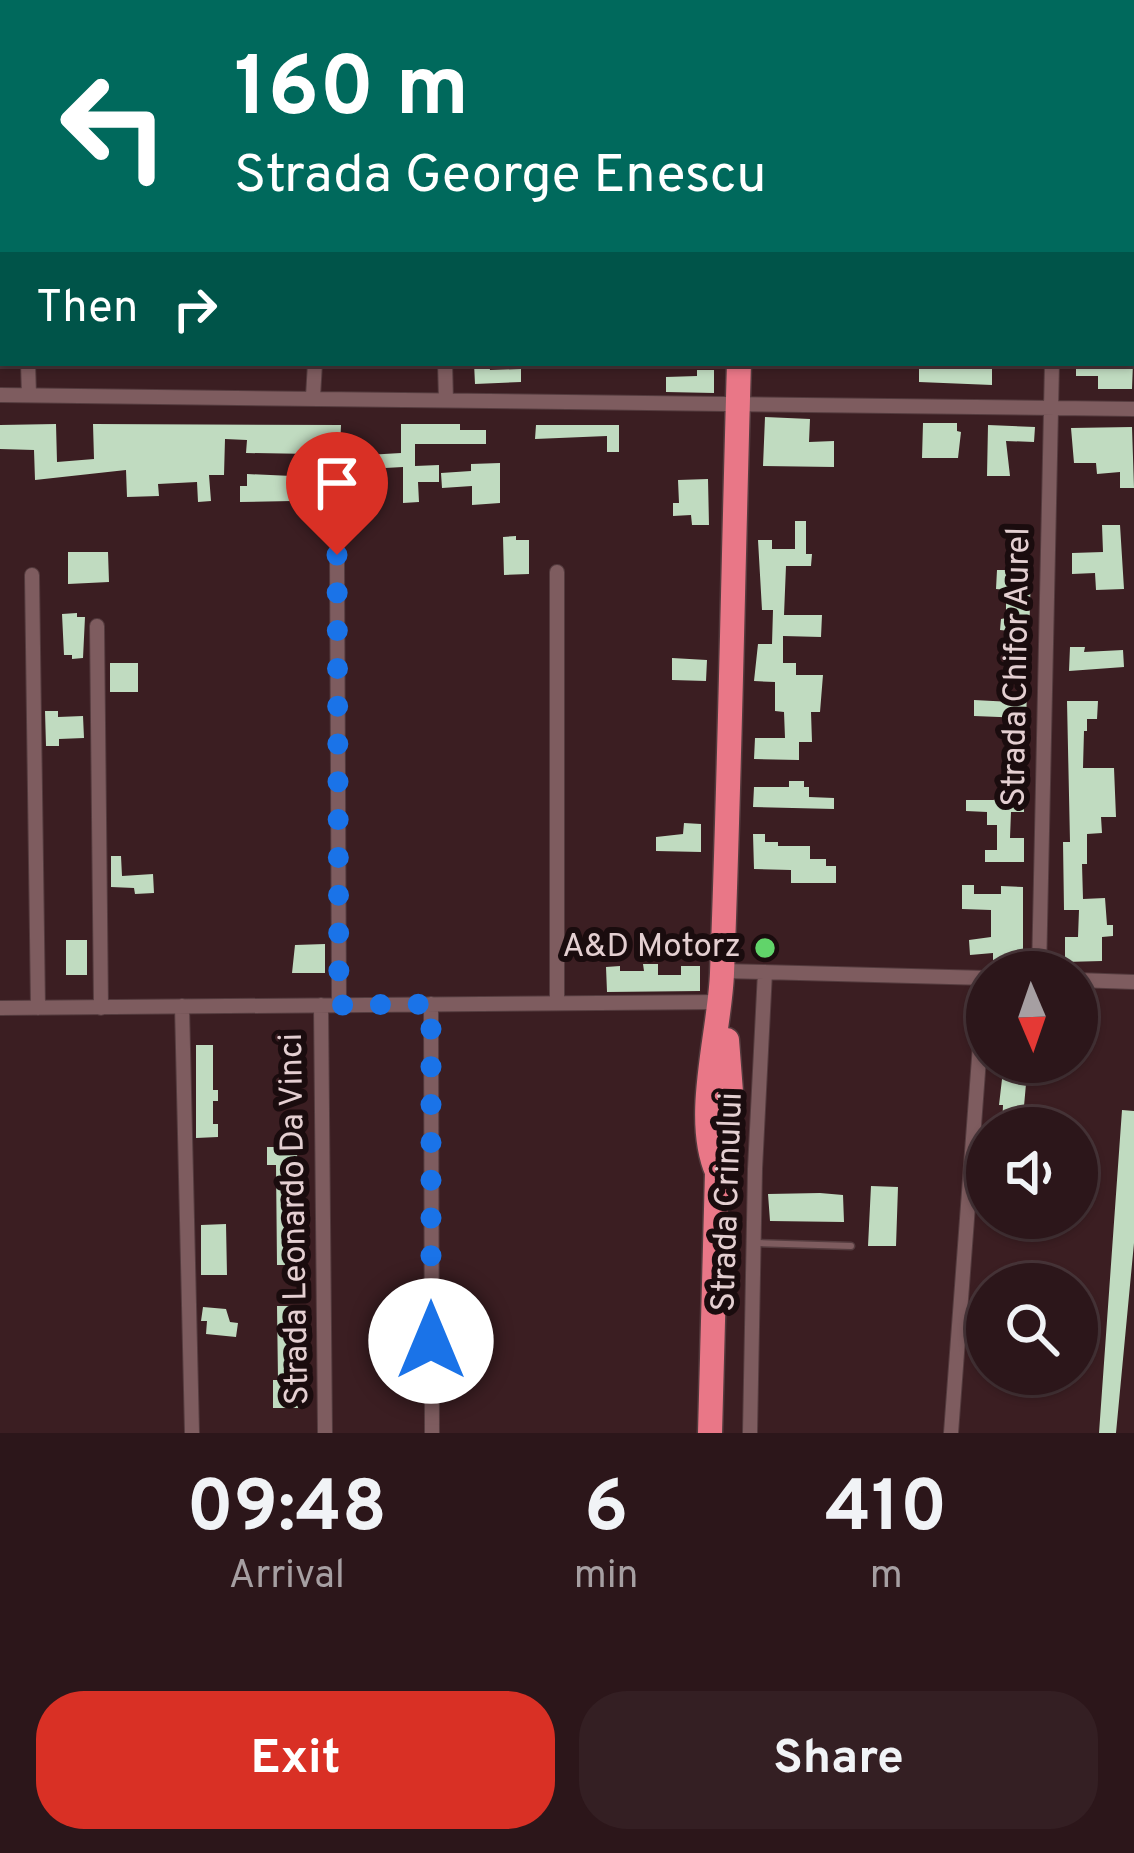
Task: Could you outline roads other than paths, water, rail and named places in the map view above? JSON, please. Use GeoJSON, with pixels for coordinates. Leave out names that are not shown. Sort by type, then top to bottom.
{"type":"FeatureCollection","features":[{"type":"Feature","properties":{"kind":"highway"},"geometry":{"type":"LineString","coordinates":[[710,1433],[717,1172],[709,1119],[721,1002],[739,366]]}},
{"type":"Feature","properties":{"kind":"street"},"geometry":{"type":"LineString","coordinates":[[28,366],[29,395]]}},
{"type":"Feature","properties":{"kind":"street"},"geometry":{"type":"LineString","coordinates":[[314,397],[315,366]]}},
{"type":"Feature","properties":{"kind":"street"},"geometry":{"type":"LineString","coordinates":[[445,366],[446,400]]}},
{"type":"Feature","properties":{"kind":"street","name":"Strada Chifor Aurel"},"geometry":{"type":"LineString","coordinates":[[1039,951],[1052,366]]}},
{"type":"Feature","properties":{"kind":"street"},"geometry":{"type":"LineString","coordinates":[[0,395],[1134,409]]}},
{"type":"Feature","properties":{"kind":"street"},"geometry":{"type":"LineString","coordinates":[[337,555],[339,1005]]}},
{"type":"Feature","properties":{"kind":"street"},"geometry":{"type":"LineString","coordinates":[[557,572],[557,1003]]}},
{"type":"Feature","properties":{"kind":"street"},"geometry":{"type":"LineString","coordinates":[[32,575],[38,1007]]}},
{"type":"Feature","properties":{"kind":"street"},"geometry":{"type":"LineString","coordinates":[[97,626],[100,1008]]}},
{"type":"Feature","properties":{"kind":"street"},"geometry":{"type":"LineString","coordinates":[[722,971],[966,977]]}},
{"type":"Feature","properties":{"kind":"street","name":"Strada Crinului"},"geometry":{"type":"LineString","coordinates":[[751,1433],[755,1169],[765,972]]}},
{"type":"Feature","properties":{"kind":"street"},"geometry":{"type":"LineString","coordinates":[[1098,981],[1134,982]]}},
{"type":"Feature","properties":{"kind":"street"},"geometry":{"type":"LineString","coordinates":[[0,1008],[721,1002]]}},
{"type":"Feature","properties":{"kind":"street"},"geometry":{"type":"LineString","coordinates":[[431,1004],[432,1433]]}},
{"type":"Feature","properties":{"kind":"street","name":"Strada Leonardo Da Vinci"},"geometry":{"type":"LineString","coordinates":[[321,1005],[326,1433]]}},
{"type":"Feature","properties":{"kind":"street"},"geometry":{"type":"LineString","coordinates":[[182,1006],[192,1433]]}},
{"type":"Feature","properties":{"kind":"street"},"geometry":{"type":"LineString","coordinates":[[951,1433],[978,1083]]}},
{"type":"Feature","properties":{"kind":"street"},"geometry":{"type":"LineString","coordinates":[[717,1172],[755,1169]]}},
{"type":"Feature","properties":{"kind":"lane"},"geometry":{"type":"LineString","coordinates":[[754,1243],[851,1246]]}},
{"type":"Feature","properties":{"kind":"place","name":"A&D Motorz"},"geometry":{"type":"Point","coordinates":[765,948]}}]}
